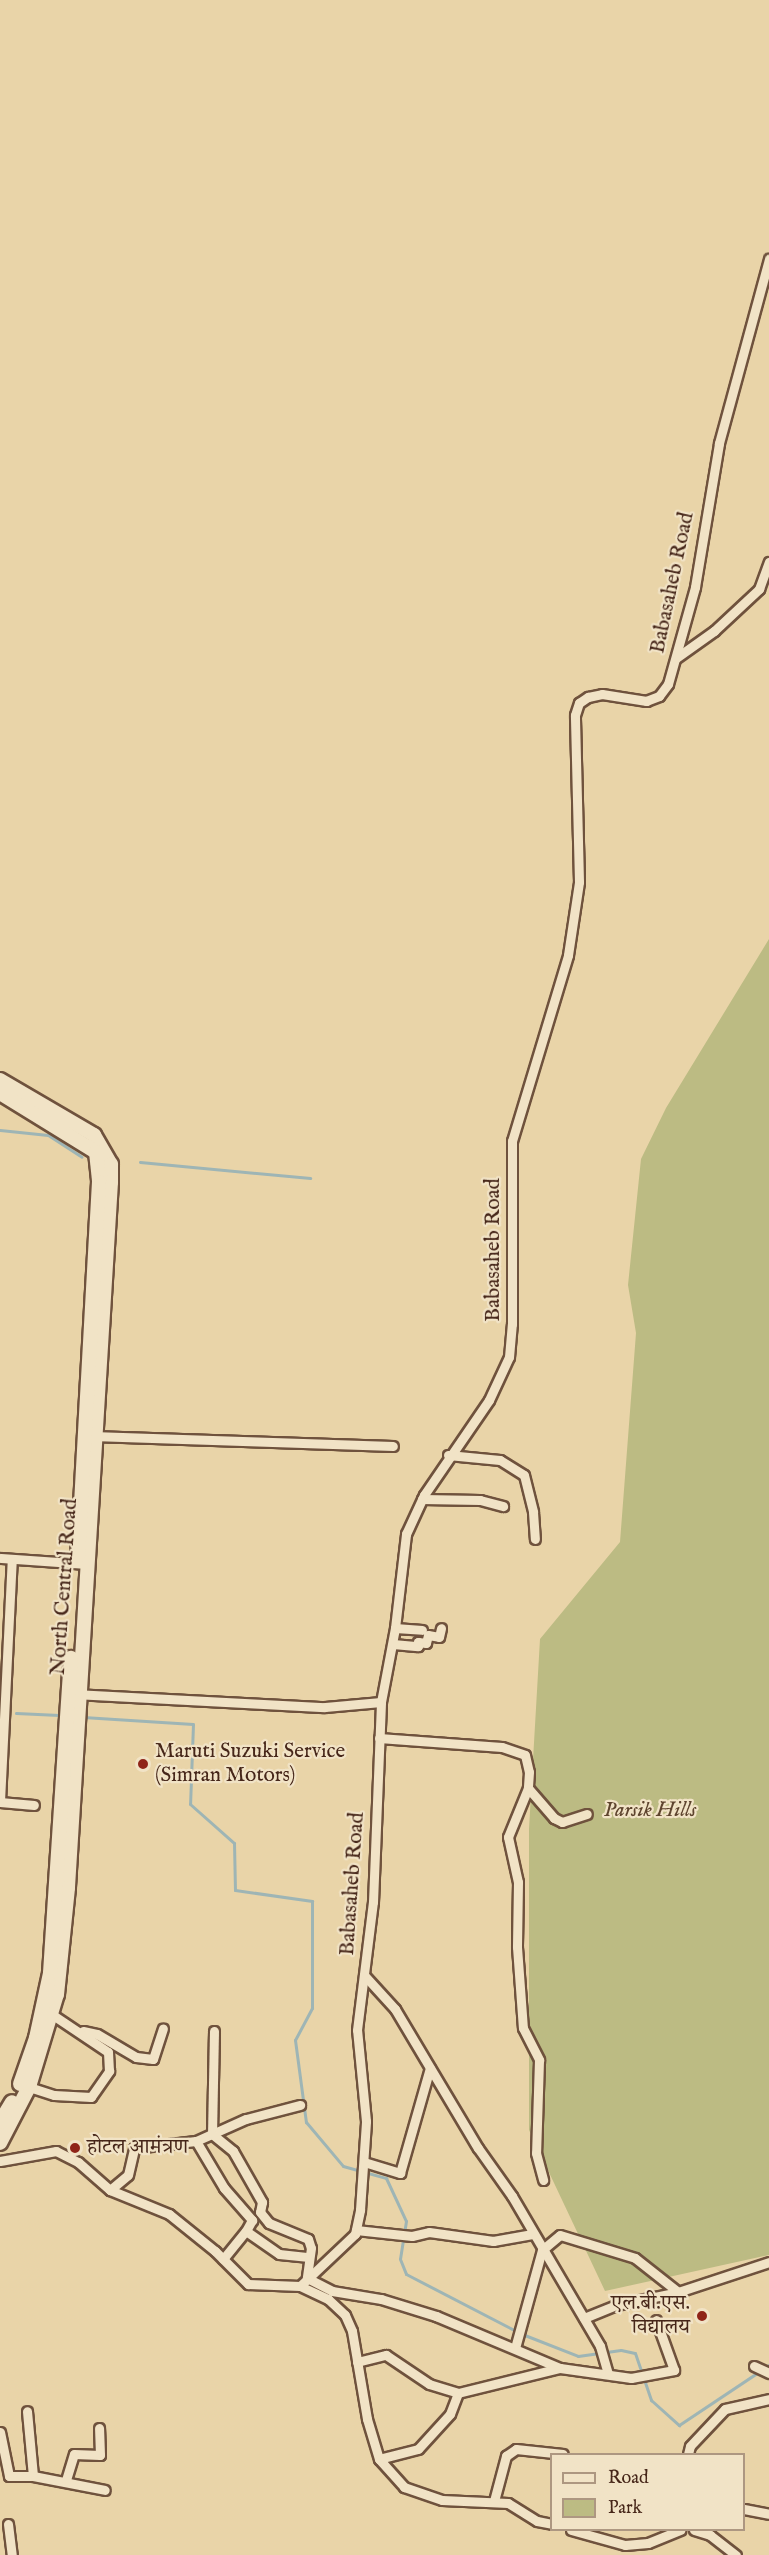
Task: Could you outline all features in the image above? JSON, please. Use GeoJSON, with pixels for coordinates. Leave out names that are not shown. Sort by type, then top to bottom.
{"type":"FeatureCollection","features":[{"type":"Feature","properties":{"kind":"main road"},"geometry":{"type":"LineString","coordinates":[[0,1080],[94,1135],[100,1150]]}},
{"type":"Feature","properties":{"kind":"main road"},"geometry":{"type":"LineString","coordinates":[[0,1093],[100,1150]]}},
{"type":"Feature","properties":{"kind":"main road","name":"North Central Road"},"geometry":{"type":"LineString","coordinates":[[0,2122],[17,2094],[36,2038],[50,1973],[75,1699],[89,1436],[111,1182],[111,1164],[100,1150]]}},
{"type":"Feature","properties":{"kind":"main road","name":"North Central Road"},"geometry":{"type":"LineString","coordinates":[[0,2144],[29,2087],[53,2014],[68,1888],[76,1738],[75,1699]]}},
{"type":"Feature","properties":{"kind":"street","name":"Babasaheb Road"},"geometry":{"type":"LineString","coordinates":[[356,2230],[366,2121],[357,2030],[372,1902],[381,1702],[393,1644],[406,1534],[422,1499],[448,1455],[489,1400],[508,1357],[512,1324],[512,1141],[567,955],[579,882],[575,715],[579,703],[588,697],[602,694],[646,701],[659,696],[668,684],[695,587],[719,443],[769,259]]}},
{"type":"Feature","properties":{"kind":"street"},"geometry":{"type":"LineString","coordinates":[[676,658],[714,631],[759,589],[769,562]]}},
{"type":"Feature","properties":{"kind":"street"},"geometry":{"type":"LineString","coordinates":[[89,1436],[393,1446]]}},
{"type":"Feature","properties":{"kind":"street"},"geometry":{"type":"LineString","coordinates":[[448,1455],[500,1460],[524,1475],[535,1539]]}},
{"type":"Feature","properties":{"kind":"street"},"geometry":{"type":"LineString","coordinates":[[422,1499],[480,1500],[503,1506]]}},
{"type":"Feature","properties":{"kind":"street"},"geometry":{"type":"LineString","coordinates":[[0,1558],[82,1564]]}},
{"type":"Feature","properties":{"kind":"street"},"geometry":{"type":"LineString","coordinates":[[12,1559],[0,1802],[34,1805]]}},
{"type":"Feature","properties":{"kind":"street"},"geometry":{"type":"LineString","coordinates":[[395,1628],[422,1630]]}},
{"type":"Feature","properties":{"kind":"street"},"geometry":{"type":"LineString","coordinates":[[393,1644],[418,1646],[418,1642],[426,1643],[428,1635],[439,1637],[441,1628]]}},
{"type":"Feature","properties":{"kind":"street"},"geometry":{"type":"LineString","coordinates":[[75,1699],[325,1707],[381,1702]]}},
{"type":"Feature","properties":{"kind":"street"},"geometry":{"type":"LineString","coordinates":[[379,1738],[502,1747],[525,1755],[529,1772],[528,1788],[508,1837],[519,1882],[517,1947],[523,2028],[539,2060],[536,2153],[543,2180]]}},
{"type":"Feature","properties":{"kind":"street"},"geometry":{"type":"LineString","coordinates":[[528,1788],[554,1818],[562,1822],[587,1814]]}},
{"type":"Feature","properties":{"kind":"street"},"geometry":{"type":"LineString","coordinates":[[364,1975],[395,2009],[584,2318],[600,2346],[608,2374]]}},
{"type":"Feature","properties":{"kind":"street"},"geometry":{"type":"LineString","coordinates":[[29,2087],[81,2099],[91,2097],[100,2088],[109,2071],[108,2052],[81,2030],[53,2014]]}},
{"type":"Feature","properties":{"kind":"street"},"geometry":{"type":"LineString","coordinates":[[81,2030],[97,2034],[136,2057],[153,2059],[163,2029]]}},
{"type":"Feature","properties":{"kind":"street"},"geometry":{"type":"LineString","coordinates":[[212,2134],[214,2031]]}},
{"type":"Feature","properties":{"kind":"street"},"geometry":{"type":"LineString","coordinates":[[364,2162],[400,2173],[430,2068]]}},
{"type":"Feature","properties":{"kind":"street"},"geometry":{"type":"LineString","coordinates":[[110,2190],[128,2175],[134,2148],[196,2141],[254,2116],[300,2105]]}},
{"type":"Feature","properties":{"kind":"street"},"geometry":{"type":"LineString","coordinates":[[212,2134],[233,2151],[262,2202],[260,2212],[223,2259]]}},
{"type":"Feature","properties":{"kind":"street"},"geometry":{"type":"LineString","coordinates":[[196,2141],[224,2188],[252,2220]]}},
{"type":"Feature","properties":{"kind":"street"},"geometry":{"type":"LineString","coordinates":[[0,2161],[56,2151],[78,2162],[110,2190],[169,2214],[223,2259],[248,2284],[300,2286],[328,2299],[345,2315],[379,2458],[404,2487],[442,2500],[508,2503],[537,2521],[550,2524]]}},
{"type":"Feature","properties":{"kind":"street"},"geometry":{"type":"LineString","coordinates":[[260,2212],[269,2223],[308,2240],[308,2278]]}},
{"type":"Feature","properties":{"kind":"street"},"geometry":{"type":"LineString","coordinates":[[300,2286],[356,2230],[412,2236],[429,2232],[493,2241],[532,2234]]}},
{"type":"Feature","properties":{"kind":"street"},"geometry":{"type":"LineString","coordinates":[[246,2231],[279,2254],[309,2258]]}},
{"type":"Feature","properties":{"kind":"street"},"geometry":{"type":"LineString","coordinates":[[515,2348],[542,2250],[560,2235],[635,2258],[678,2292]]}},
{"type":"Feature","properties":{"kind":"street"},"geometry":{"type":"LineString","coordinates":[[584,2318],[616,2305],[678,2292],[769,2262]]}},
{"type":"Feature","properties":{"kind":"street"},"geometry":{"type":"LineString","coordinates":[[308,2278],[332,2291],[381,2299],[436,2316],[560,2368],[631,2378],[674,2370],[656,2320]]}},
{"type":"Feature","properties":{"kind":"street"},"geometry":{"type":"LineString","coordinates":[[357,2362],[386,2355],[429,2385],[458,2393],[560,2368]]}},
{"type":"Feature","properties":{"kind":"street"},"geometry":{"type":"LineString","coordinates":[[379,2458],[418,2449],[450,2414],[458,2393]]}},
{"type":"Feature","properties":{"kind":"street"},"geometry":{"type":"LineString","coordinates":[[688,2453],[690,2446],[725,2409],[769,2399]]}},
{"type":"Feature","properties":{"kind":"street"},"geometry":{"type":"LineString","coordinates":[[27,2411],[33,2476]]}},
{"type":"Feature","properties":{"kind":"street"},"geometry":{"type":"LineString","coordinates":[[66,2480],[74,2454],[100,2456],[99,2428]]}},
{"type":"Feature","properties":{"kind":"street"},"geometry":{"type":"LineString","coordinates":[[0,2433],[9,2476],[66,2480],[105,2490]]}},
{"type":"Feature","properties":{"kind":"street"},"geometry":{"type":"LineString","coordinates":[[494,2501],[506,2456],[516,2449],[554,2453]]}},
{"type":"Feature","properties":{"kind":"street"},"geometry":{"type":"LineString","coordinates":[[745,2509],[769,2514]]}},
{"type":"Feature","properties":{"kind":"street"},"geometry":{"type":"LineString","coordinates":[[0,2536],[8,2524],[12,2555]]}},
{"type":"Feature","properties":{"kind":"street"},"geometry":{"type":"LineString","coordinates":[[578,2531],[625,2545],[648,2543],[676,2531]]}},
{"type":"Feature","properties":{"kind":"street"},"geometry":{"type":"LineString","coordinates":[[699,2531],[710,2535],[736,2555]]}},
{"type":"Feature","properties":{"kind":"green space","name":"Parsik Hills"},"geometry":{"type":"Polygon","coordinates":[[[769,939],[769,2255],[605,2291],[529,2130],[529,1829],[540,1639],[620,1542],[636,1333],[628,1285],[641,1159],[666,1108],[769,939]]]}},
{"type":"Feature","properties":{"kind":"waterway"},"geometry":{"type":"LineString","coordinates":[[0,1130],[48,1135],[82,1157]]}},
{"type":"Feature","properties":{"kind":"waterway"},"geometry":{"type":"LineString","coordinates":[[140,1162],[310,1178]]}},
{"type":"Feature","properties":{"kind":"waterway"},"geometry":{"type":"LineString","coordinates":[[16,1713],[59,1715]]}},
{"type":"Feature","properties":{"kind":"waterway"},"geometry":{"type":"LineString","coordinates":[[83,1717],[193,1724],[190,1804],[234,1843],[235,1890],[312,1901],[312,2008],[295,2040],[306,2122],[343,2166],[386,2178],[406,2221],[400,2259],[406,2274],[516,2331]]}},
{"type":"Feature","properties":{"kind":"waterway"},"geometry":{"type":"LineString","coordinates":[[522,2334],[578,2356],[621,2350],[635,2353],[651,2400],[679,2425],[769,2365]]}},
{"type":"Feature","properties":{"kind":"place","name":"Maruti Suzuki Service (Simran Motors)"},"geometry":{"type":"Point","coordinates":[143,1764]}},
{"type":"Feature","properties":{"kind":"place","name":"होटल आमंत्रण"},"geometry":{"type":"Point","coordinates":[75,2148]}},
{"type":"Feature","properties":{"kind":"place","name":"एल.बी.एस. विद्यालय"},"geometry":{"type":"Point","coordinates":[702,2316]}}]}
